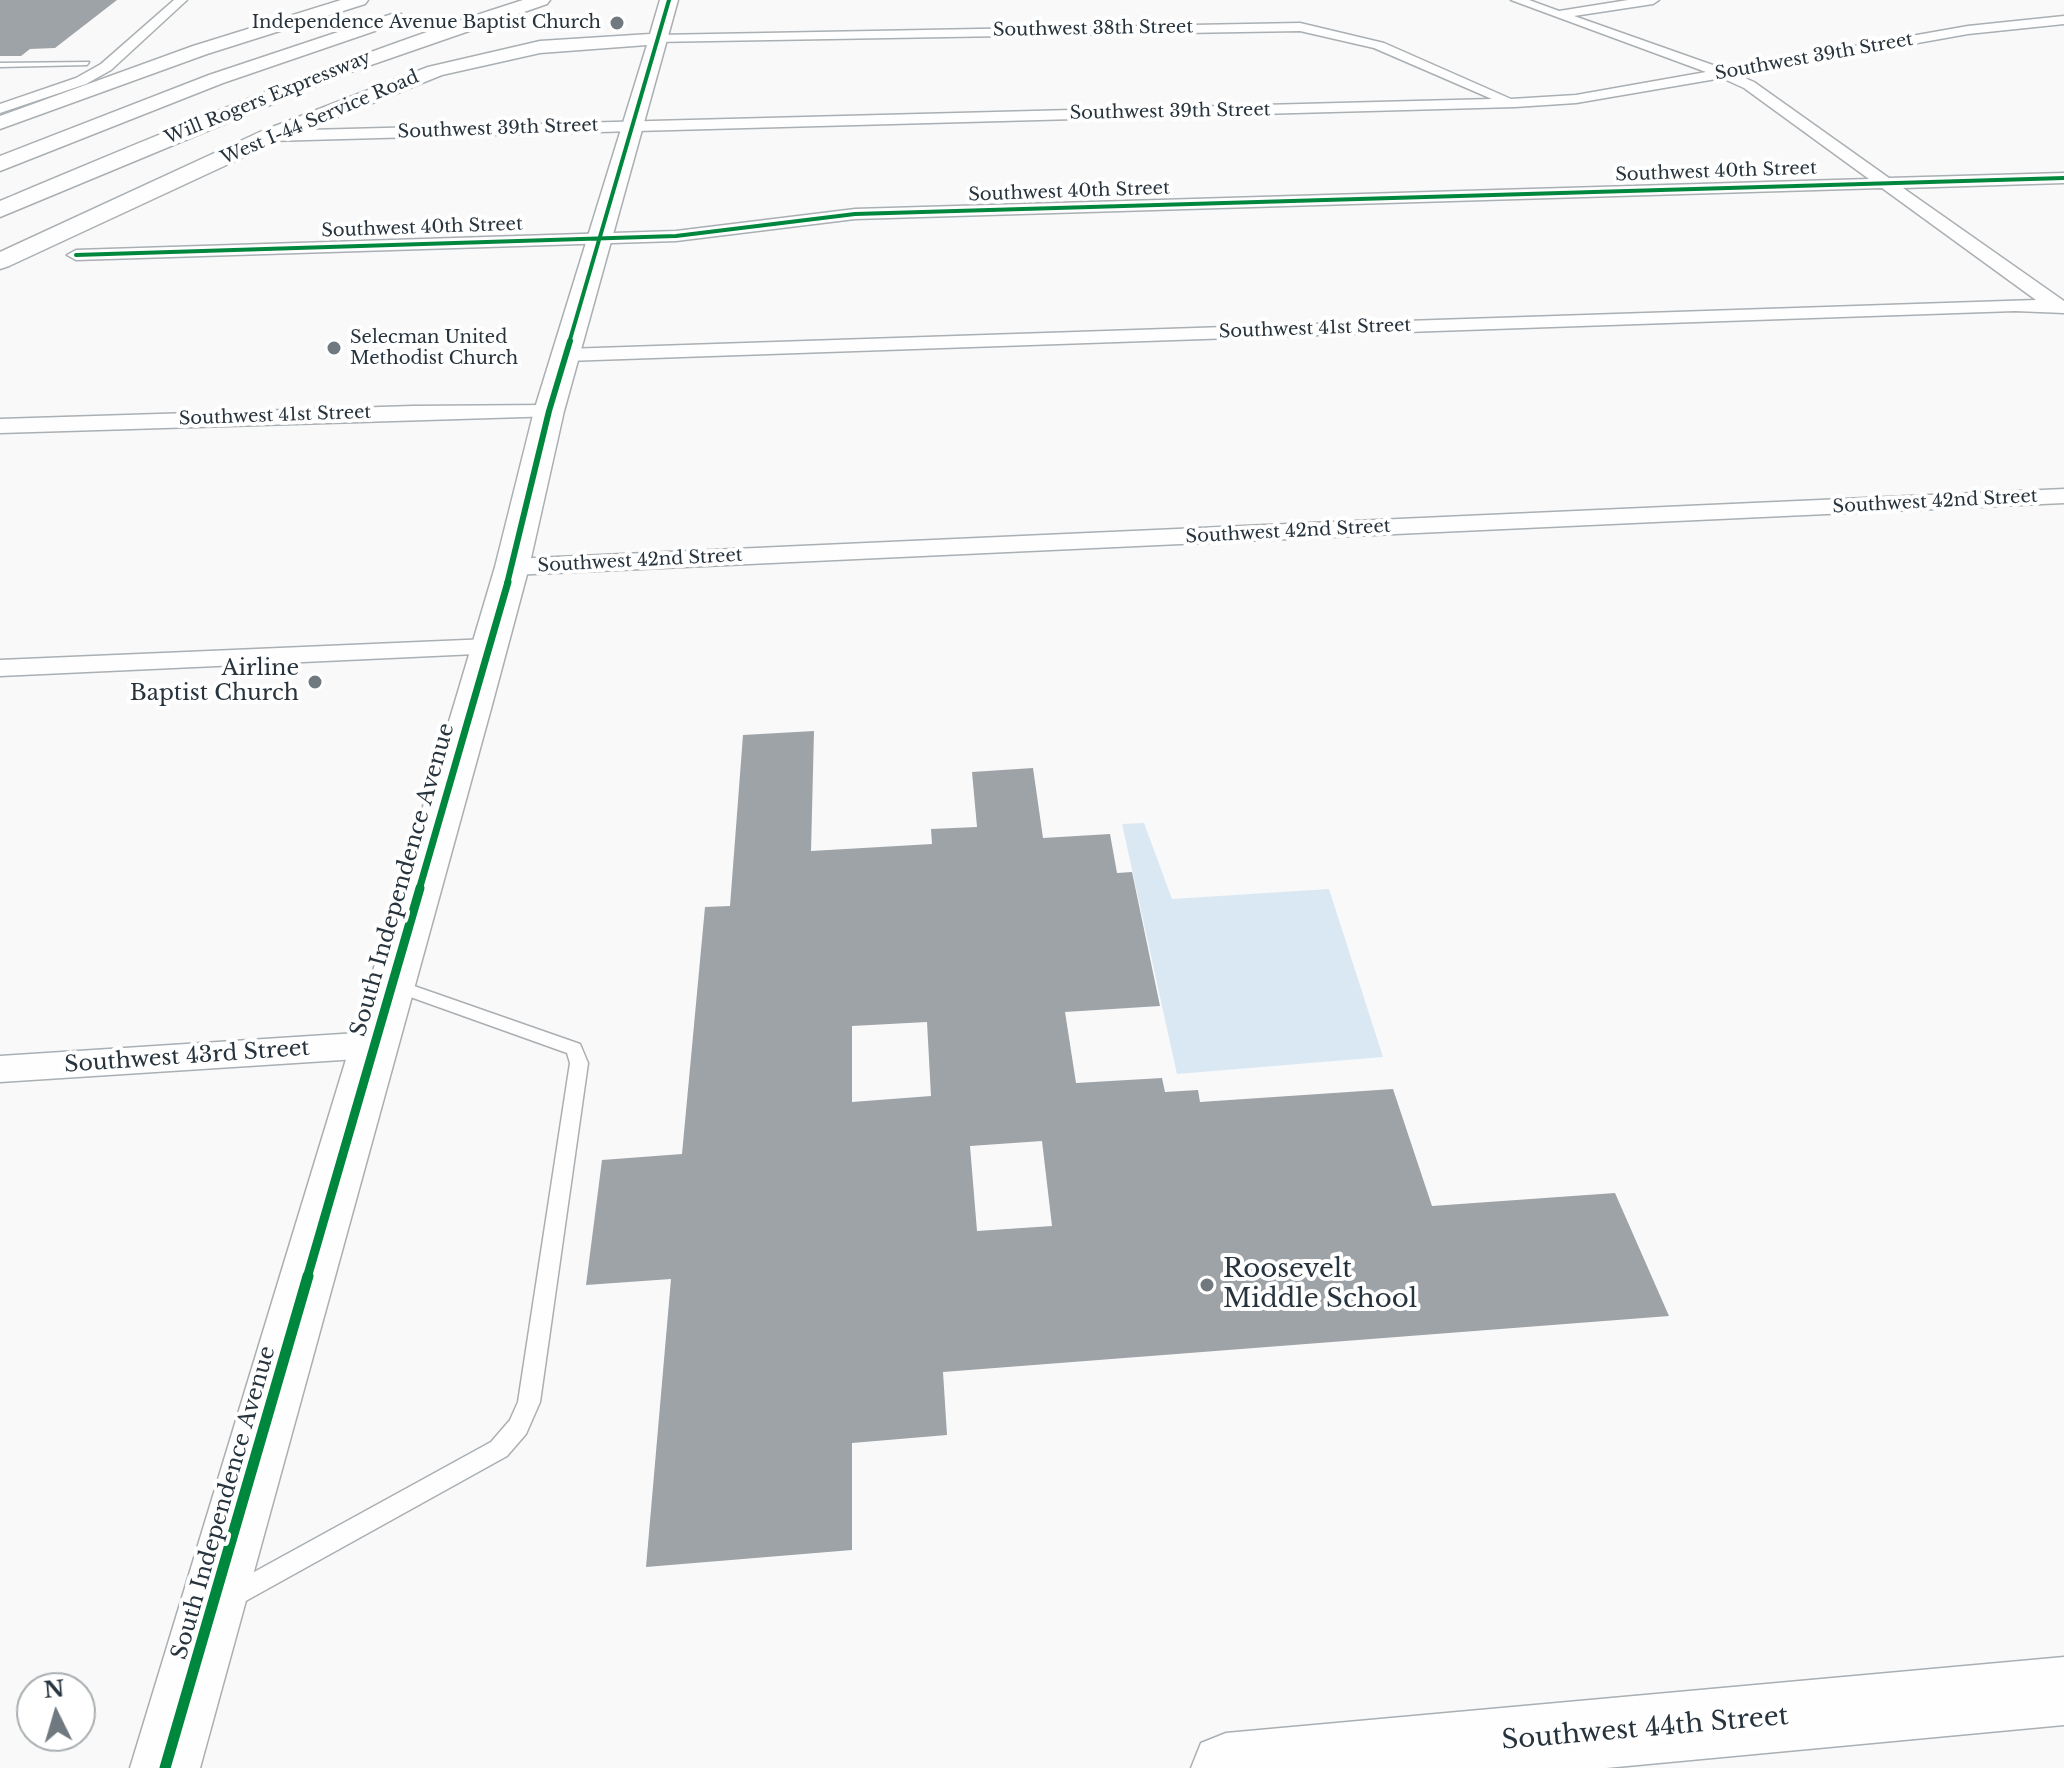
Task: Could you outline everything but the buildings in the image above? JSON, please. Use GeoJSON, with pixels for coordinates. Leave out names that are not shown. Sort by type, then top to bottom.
{"type":"FeatureCollection","features":[{"type":"Feature","properties":{"kind":"main road"},"geometry":{"type":"LineString","coordinates":[[0,123],[200,50],[359,0]]}},
{"type":"Feature","properties":{"kind":"main road","name":"Will Rogers Expressway"},"geometry":{"type":"LineString","coordinates":[[0,210],[223,114],[367,58],[541,0]]}},
{"type":"Feature","properties":{"kind":"main road","name":"Will Rogers Expressway"},"geometry":{"type":"LineString","coordinates":[[0,164],[216,79],[409,13]]}},
{"type":"Feature","properties":{"kind":"main road","name":"South Independence Avenue"},"geometry":{"type":"LineString","coordinates":[[165,1768],[512,567],[549,411],[663,20]]}},
{"type":"Feature","properties":{"kind":"main road","name":"West I-44 Service Road"},"geometry":{"type":"LineString","coordinates":[[0,261],[270,136],[393,86],[466,62],[663,20]]}},
{"type":"Feature","properties":{"kind":"main road"},"geometry":{"type":"LineString","coordinates":[[0,143],[216,79]]}},
{"type":"Feature","properties":{"kind":"main road"},"geometry":{"type":"LineString","coordinates":[[0,234],[223,114]]}},
{"type":"Feature","properties":{"kind":"main road","name":"Southwest 44th Street"},"geometry":{"type":"LineString","coordinates":[[1226,1768],[2064,1691]]}},
{"type":"Feature","properties":{"kind":"street"},"geometry":{"type":"LineString","coordinates":[[0,109],[81,81],[106,67],[181,0]]}},
{"type":"Feature","properties":{"kind":"street"},"geometry":{"type":"LineString","coordinates":[[1517,0],[1723,73],[1755,89],[2061,308]]}},
{"type":"Feature","properties":{"kind":"street"},"geometry":{"type":"LineString","coordinates":[[1558,15],[1653,0]]}},
{"type":"Feature","properties":{"kind":"street","name":"Southwest 38th Street"},"geometry":{"type":"LineString","coordinates":[[663,20],[1300,27],[1335,31],[1367,40],[1515,103]]}},
{"type":"Feature","properties":{"kind":"street","name":"Southwest 39th Street"},"geometry":{"type":"LineString","coordinates":[[270,136],[1515,103],[1576,99],[1968,30],[2064,20]]}},
{"type":"Feature","properties":{"kind":"street","name":"Southwest 40th Street"},"geometry":{"type":"LineString","coordinates":[[76,255],[600,239],[713,233],[806,218],[855,214],[2064,178]]}},
{"type":"Feature","properties":{"kind":"street","name":"Southwest 41st Street"},"geometry":{"type":"LineString","coordinates":[[566,355],[1983,306],[2061,308]]}},
{"type":"Feature","properties":{"kind":"street","name":"Southwest 41st Street"},"geometry":{"type":"LineString","coordinates":[[0,426],[413,412],[549,411]]}},
{"type":"Feature","properties":{"kind":"street","name":"Southwest 42nd Street"},"geometry":{"type":"LineString","coordinates":[[512,567],[2064,496]]}},
{"type":"Feature","properties":{"kind":"street"},"geometry":{"type":"LineString","coordinates":[[0,668],[489,647]]}},
{"type":"Feature","properties":{"kind":"street","name":"Southwest 43rd Street"},"geometry":{"type":"LineString","coordinates":[[0,1069],[373,1045]]}},
{"type":"Feature","properties":{"kind":"lane"},"geometry":{"type":"LineString","coordinates":[[0,65],[87,63]]}},
{"type":"Feature","properties":{"kind":"lane"},"geometry":{"type":"LineString","coordinates":[[214,1606],[499,1449],[518,1427],[529,1402],[579,1063],[574,1049],[392,984]]}},
{"type":"Feature","properties":{"kind":"shaded area"},"geometry":{"type":"Polygon","coordinates":[[[1144,823],[1172,899],[1329,889],[1383,1057],[1177,1074],[1122,824],[1144,823]]]}},
{"type":"Feature","properties":{"kind":"cycle path"},"geometry":{"type":"LineString","coordinates":[[165,1768],[473,705],[512,567],[549,411],[669,0]]}},
{"type":"Feature","properties":{"kind":"cycle path"},"geometry":{"type":"LineString","coordinates":[[76,255],[676,236],[855,214],[2064,178]]}},
{"type":"Feature","properties":{"kind":"place","name":"Independence Avenue Baptist Church"},"geometry":{"type":"Point","coordinates":[617,23]}},
{"type":"Feature","properties":{"kind":"place","name":"Selecman United Methodist Church"},"geometry":{"type":"Point","coordinates":[334,348]}},
{"type":"Feature","properties":{"kind":"place","name":"Airline Baptist Church"},"geometry":{"type":"Point","coordinates":[315,682]}},
{"type":"Feature","properties":{"kind":"place","name":"Roosevelt Middle School"},"geometry":{"type":"Point","coordinates":[1207,1285]}}]}
